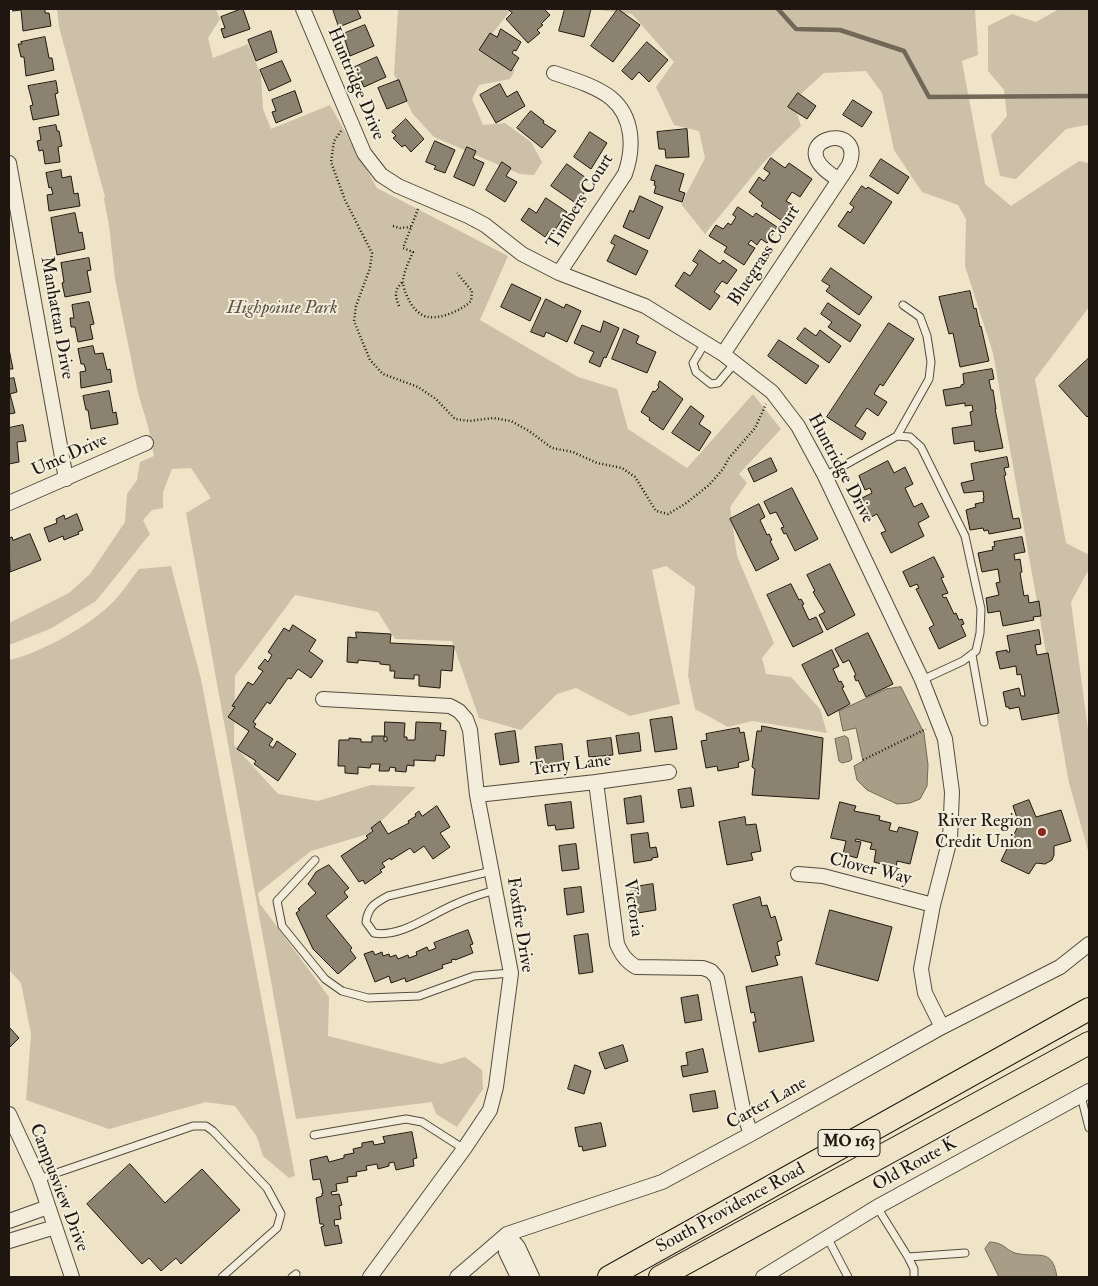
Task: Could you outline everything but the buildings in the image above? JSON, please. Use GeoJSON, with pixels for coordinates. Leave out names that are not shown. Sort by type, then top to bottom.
{"type":"FeatureCollection","features":[{"type":"Feature","properties":{"kind":"main road","name":"South Providence Road"},"geometry":{"type":"LineString","coordinates":[[618,1274],[1089,1009]]}},
{"type":"Feature","properties":{"kind":"main road","name":"South Providence Road"},"geometry":{"type":"LineString","coordinates":[[660,1277],[1089,1043]]}},
{"type":"Feature","properties":{"kind":"street","name":"Huntridge Drive"},"geometry":{"type":"LineString","coordinates":[[303,9],[364,153],[381,175],[398,186],[485,225],[522,254],[559,273],[645,306],[723,354],[772,392],[798,426],[825,476],[922,680],[945,739],[952,792],[950,840],[933,906],[922,970],[925,992],[942,1027]]}},
{"type":"Feature","properties":{"kind":"street","name":"Timbers Court"},"geometry":{"type":"LineString","coordinates":[[554,73],[580,81],[611,98],[621,111],[628,125],[632,143],[630,160],[624,174],[559,273]]}},
{"type":"Feature","properties":{"kind":"street","name":"Manhattan Drive"},"geometry":{"type":"LineString","coordinates":[[9,163],[66,479]]}},
{"type":"Feature","properties":{"kind":"street","name":"Bluegrass Court"},"geometry":{"type":"LineString","coordinates":[[723,354],[838,179]]}},
{"type":"Feature","properties":{"kind":"street","name":"Umc Drive"},"geometry":{"type":"LineString","coordinates":[[9,503],[146,443]]}},
{"type":"Feature","properties":{"kind":"street","name":"Foxfire Drive"},"geometry":{"type":"LineString","coordinates":[[323,698],[450,706],[459,711],[466,719],[470,730],[477,795],[511,973],[494,1095],[490,1110],[464,1149],[370,1277]]}},
{"type":"Feature","properties":{"kind":"street","name":"Terry Lane"},"geometry":{"type":"LineString","coordinates":[[477,795],[668,772]]}},
{"type":"Feature","properties":{"kind":"street","name":"Victoria"},"geometry":{"type":"LineString","coordinates":[[596,782],[618,944],[622,955],[628,963],[636,967],[703,968],[711,971],[717,978],[744,1114],[751,1134]]}},
{"type":"Feature","properties":{"kind":"street","name":"Clover Way"},"geometry":{"type":"LineString","coordinates":[[798,874],[823,876],[933,906]]}},
{"type":"Feature","properties":{"kind":"street","name":"Carter Lane"},"geometry":{"type":"LineString","coordinates":[[457,1277],[507,1234],[662,1182],[942,1027],[1060,967],[1089,944]]}},
{"type":"Feature","properties":{"kind":"street","name":"Old Route K"},"geometry":{"type":"LineString","coordinates":[[764,1277],[827,1236],[877,1207],[1085,1094]]}},
{"type":"Feature","properties":{"kind":"street","name":"Campusview Drive"},"geometry":{"type":"LineString","coordinates":[[9,1114],[39,1179],[72,1277]]}},
{"type":"Feature","properties":{"kind":"street"},"geometry":{"type":"LineString","coordinates":[[9,1221],[48,1208]]}},
{"type":"Feature","properties":{"kind":"street"},"geometry":{"type":"LineString","coordinates":[[9,1241],[55,1227]]}},
{"type":"Feature","properties":{"kind":"street"},"geometry":{"type":"LineString","coordinates":[[507,1234],[506,1252],[518,1277]]}},
{"type":"Feature","properties":{"kind":"street"},"geometry":{"type":"LineString","coordinates":[[507,1234],[518,1248],[532,1277]]}},
{"type":"Feature","properties":{"kind":"lane"},"geometry":{"type":"LineString","coordinates":[[897,436],[929,379],[931,362],[927,336],[920,318],[903,305]]}},
{"type":"Feature","properties":{"kind":"lane"},"geometry":{"type":"LineString","coordinates":[[704,343],[693,363],[696,372],[711,384],[718,383],[734,364]]}},
{"type":"Feature","properties":{"kind":"lane"},"geometry":{"type":"LineString","coordinates":[[825,476],[897,436],[910,436],[921,447],[965,536],[981,609],[980,633],[976,651],[963,661],[922,680]]}},
{"type":"Feature","properties":{"kind":"lane"},"geometry":{"type":"LineString","coordinates":[[972,655],[984,722]]}},
{"type":"Feature","properties":{"kind":"lane"},"geometry":{"type":"LineString","coordinates":[[315,860],[277,901],[282,926],[325,979],[342,992],[368,998],[419,996],[474,976],[511,973]]}},
{"type":"Feature","properties":{"kind":"lane"},"geometry":{"type":"LineString","coordinates":[[492,871],[388,896],[374,903],[367,912],[366,922],[374,933],[384,935],[398,932],[458,902],[495,890]]}},
{"type":"Feature","properties":{"kind":"lane"},"geometry":{"type":"LineString","coordinates":[[1085,1094],[1089,1128]]}},
{"type":"Feature","properties":{"kind":"lane"},"geometry":{"type":"LineString","coordinates":[[314,1135],[406,1119],[422,1122],[464,1149]]}},
{"type":"Feature","properties":{"kind":"lane"},"geometry":{"type":"LineString","coordinates":[[39,1179],[192,1126],[206,1126],[214,1131],[267,1188],[281,1214],[277,1228],[222,1277]]}},
{"type":"Feature","properties":{"kind":"lane"},"geometry":{"type":"LineString","coordinates":[[877,1207],[908,1256],[914,1269],[914,1277]]}},
{"type":"Feature","properties":{"kind":"lane"},"geometry":{"type":"LineString","coordinates":[[827,1236],[848,1277]]}},
{"type":"Feature","properties":{"kind":"lane"},"geometry":{"type":"LineString","coordinates":[[908,1256],[965,1253]]}},
{"type":"Feature","properties":{"kind":"path"},"geometry":{"type":"LineString","coordinates":[[349,119],[334,141],[331,162],[345,200],[372,253],[370,268],[356,306],[354,321],[370,360],[383,374],[418,387],[436,399],[455,419],[469,421],[493,418],[511,421],[529,431],[552,448],[573,452],[597,463],[622,468],[635,477],[656,511],[668,514],[685,504],[709,485],[723,469],[729,458],[755,428],[772,392]]}},
{"type":"Feature","properties":{"kind":"path"},"geometry":{"type":"LineString","coordinates":[[423,197],[403,248],[413,252],[405,273],[404,291],[417,311],[428,317],[440,316],[464,308],[471,301],[472,291],[457,273]]}},
{"type":"Feature","properties":{"kind":"path"},"geometry":{"type":"LineString","coordinates":[[393,226],[400,228],[411,227]]}},
{"type":"Feature","properties":{"kind":"path"},"geometry":{"type":"LineString","coordinates":[[399,306],[396,291],[403,282]]}},
{"type":"Feature","properties":{"kind":"path"},"geometry":{"type":"LineString","coordinates":[[863,760],[924,730]]}},
{"type":"Feature","properties":{"kind":"green space","name":"Highpointe Park"},"geometry":{"type":"Polygon","coordinates":[[[57,9],[216,9],[220,19],[208,38],[213,58],[248,44],[261,75],[263,109],[271,129],[330,105],[377,188],[508,256],[480,320],[578,377],[617,389],[628,429],[687,468],[753,394],[781,429],[739,474],[747,483],[730,507],[737,556],[774,643],[762,658],[766,674],[791,677],[820,709],[827,733],[752,721],[728,727],[695,709],[688,676],[695,587],[666,566],[652,570],[680,704],[630,716],[576,688],[557,694],[521,730],[479,718],[452,641],[395,639],[378,612],[295,595],[235,676],[234,745],[278,794],[318,801],[371,785],[416,787],[368,834],[311,851],[258,893],[260,904],[329,997],[328,1036],[441,1064],[465,1057],[482,1070],[483,1089],[457,1127],[436,1114],[432,1102],[296,1119],[186,513],[211,498],[191,468],[172,469],[163,492],[163,508],[152,510],[143,520],[150,534],[96,601],[50,629],[9,645],[9,623],[69,593],[90,574],[125,522],[127,494],[137,480],[140,462],[154,456],[148,426],[138,393],[115,279],[105,197],[59,27],[57,9]]]}},
{"type":"Feature","properties":{"kind":"green space"},"geometry":{"type":"Polygon","coordinates":[[[398,9],[512,9],[478,51],[515,70],[510,79],[479,85],[472,99],[483,125],[505,123],[531,142],[542,162],[534,175],[520,174],[434,137],[412,113],[394,74],[398,9]]]}},
{"type":"Feature","properties":{"kind":"green space"},"geometry":{"type":"Polygon","coordinates":[[[591,9],[975,9],[978,55],[962,61],[985,184],[1011,206],[1079,161],[1089,163],[1089,307],[1035,379],[1066,543],[1089,555],[1089,569],[1071,602],[1089,737],[1089,854],[1069,783],[993,353],[965,266],[966,219],[958,205],[922,192],[894,150],[882,93],[866,71],[824,73],[793,101],[801,126],[763,163],[705,234],[681,204],[705,158],[699,131],[674,125],[656,87],[674,62],[632,14],[591,9]]]}},
{"type":"Feature","properties":{"kind":"green space"},"geometry":{"type":"Polygon","coordinates":[[[1059,9],[1087,9],[1089,12],[1089,126],[1066,129],[1016,179],[1000,176],[991,135],[1007,116],[1004,90],[988,71],[988,26],[1012,14],[1036,22],[1059,9]]]}},
{"type":"Feature","properties":{"kind":"green space"},"geometry":{"type":"Polygon","coordinates":[[[171,566],[201,679],[295,1176],[289,1178],[263,1156],[257,1137],[235,1106],[206,1102],[109,1129],[26,1100],[31,1034],[21,983],[9,970],[9,660],[51,644],[94,619],[115,600],[139,569],[171,566]]]}},
{"type":"Feature","properties":{"kind":"shaded area"},"geometry":{"type":"Polygon","coordinates":[[[901,687],[924,733],[928,765],[927,786],[920,799],[910,803],[897,804],[867,790],[857,780],[854,766],[863,761],[856,728],[843,731],[839,711],[886,689],[901,687]]]}},
{"type":"Feature","properties":{"kind":"shaded area"},"geometry":{"type":"Polygon","coordinates":[[[845,736],[848,738],[852,759],[842,763],[839,761],[835,739],[845,736]]]}},
{"type":"Feature","properties":{"kind":"shaded area"},"geometry":{"type":"Polygon","coordinates":[[[990,1242],[1002,1245],[1015,1253],[1048,1257],[1055,1267],[1057,1277],[999,1277],[985,1249],[990,1242]]]}},
{"type":"Feature","properties":{"kind":"waterway"},"geometry":{"type":"LineString","coordinates":[[778,9],[796,29],[840,30],[904,51],[929,97],[1089,96]]}},
{"type":"Feature","properties":{"kind":"place","name":"River Region Credit Union"},"geometry":{"type":"Point","coordinates":[1042,832]}}]}
